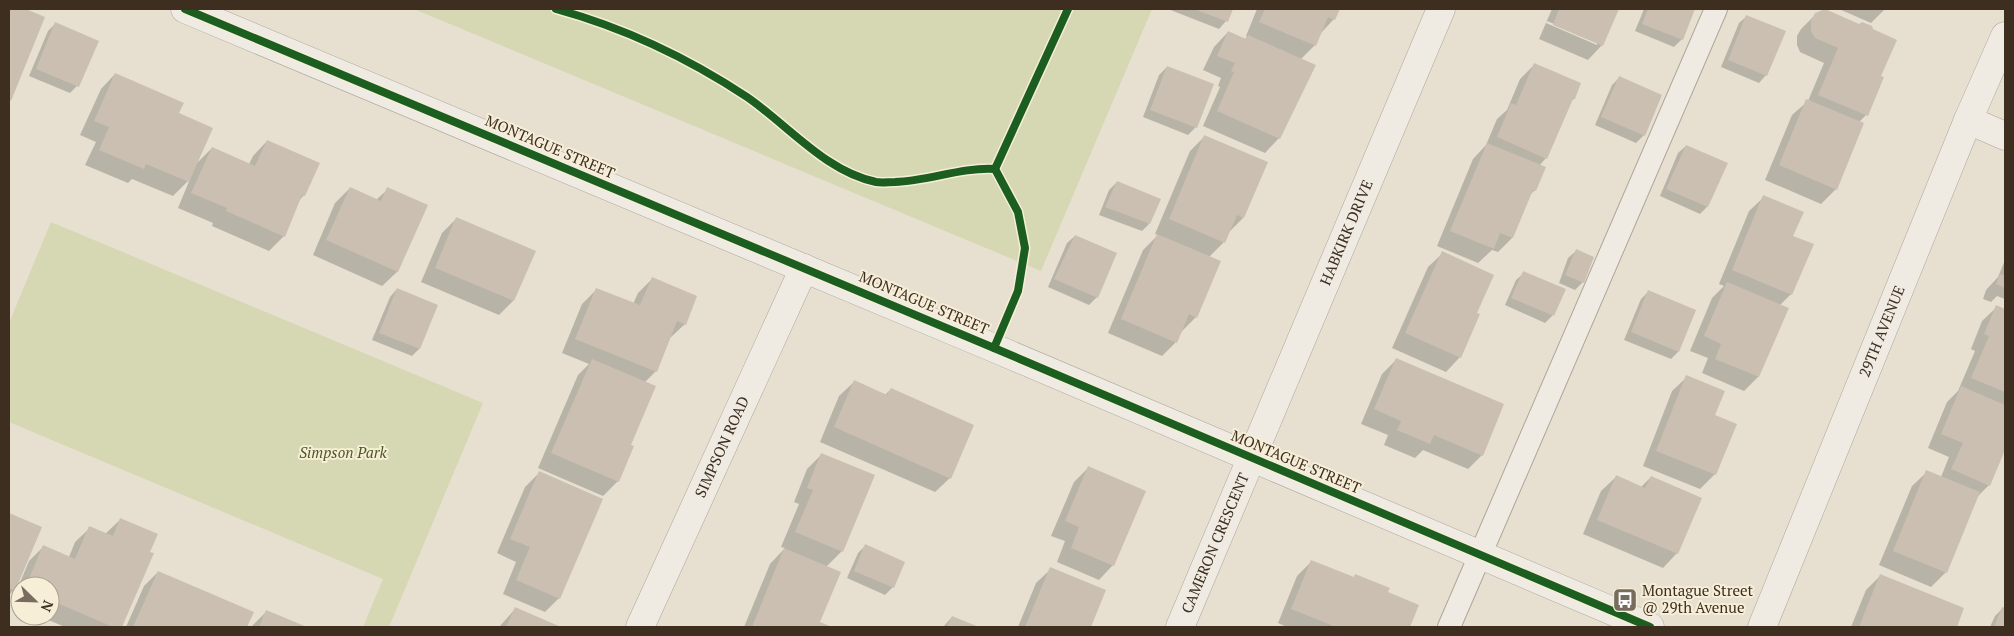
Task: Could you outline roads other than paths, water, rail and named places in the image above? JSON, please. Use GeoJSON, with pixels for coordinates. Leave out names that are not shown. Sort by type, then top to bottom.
{"type":"FeatureCollection","features":[{"type":"Feature","properties":{"kind":"street","name":"MONTAGUE STREET"},"geometry":{"type":"LineString","coordinates":[[185,9],[804,268],[1650,627]]}},
{"type":"Feature","properties":{"kind":"street","name":"HABKIRK DRIVE"},"geometry":{"type":"LineString","coordinates":[[1252,458],[1441,9]]}},
{"type":"Feature","properties":{"kind":"street","name":"29TH AVENUE"},"geometry":{"type":"LineString","coordinates":[[1762,627],[1968,120],[2005,36]]}},
{"type":"Feature","properties":{"kind":"street"},"geometry":{"type":"LineString","coordinates":[[1968,120],[2005,136]]}},
{"type":"Feature","properties":{"kind":"street","name":"SIMPSON ROAD"},"geometry":{"type":"LineString","coordinates":[[640,627],[804,268]]}},
{"type":"Feature","properties":{"kind":"street","name":"CAMERON CRESCENT"},"geometry":{"type":"LineString","coordinates":[[1180,627],[1252,458]]}},
{"type":"Feature","properties":{"kind":"lane"},"geometry":{"type":"LineString","coordinates":[[1449,627],[1716,9]]}},
{"type":"Feature","properties":{"kind":"place","name":"Montague Street @ 29th Avenue"},"geometry":{"type":"Point","coordinates":[1625,600]}},
{"type":"Feature","properties":{"kind":"park label","name":"Simpson Park"},"geometry":{"type":"Point","coordinates":[343,453]}}]}
